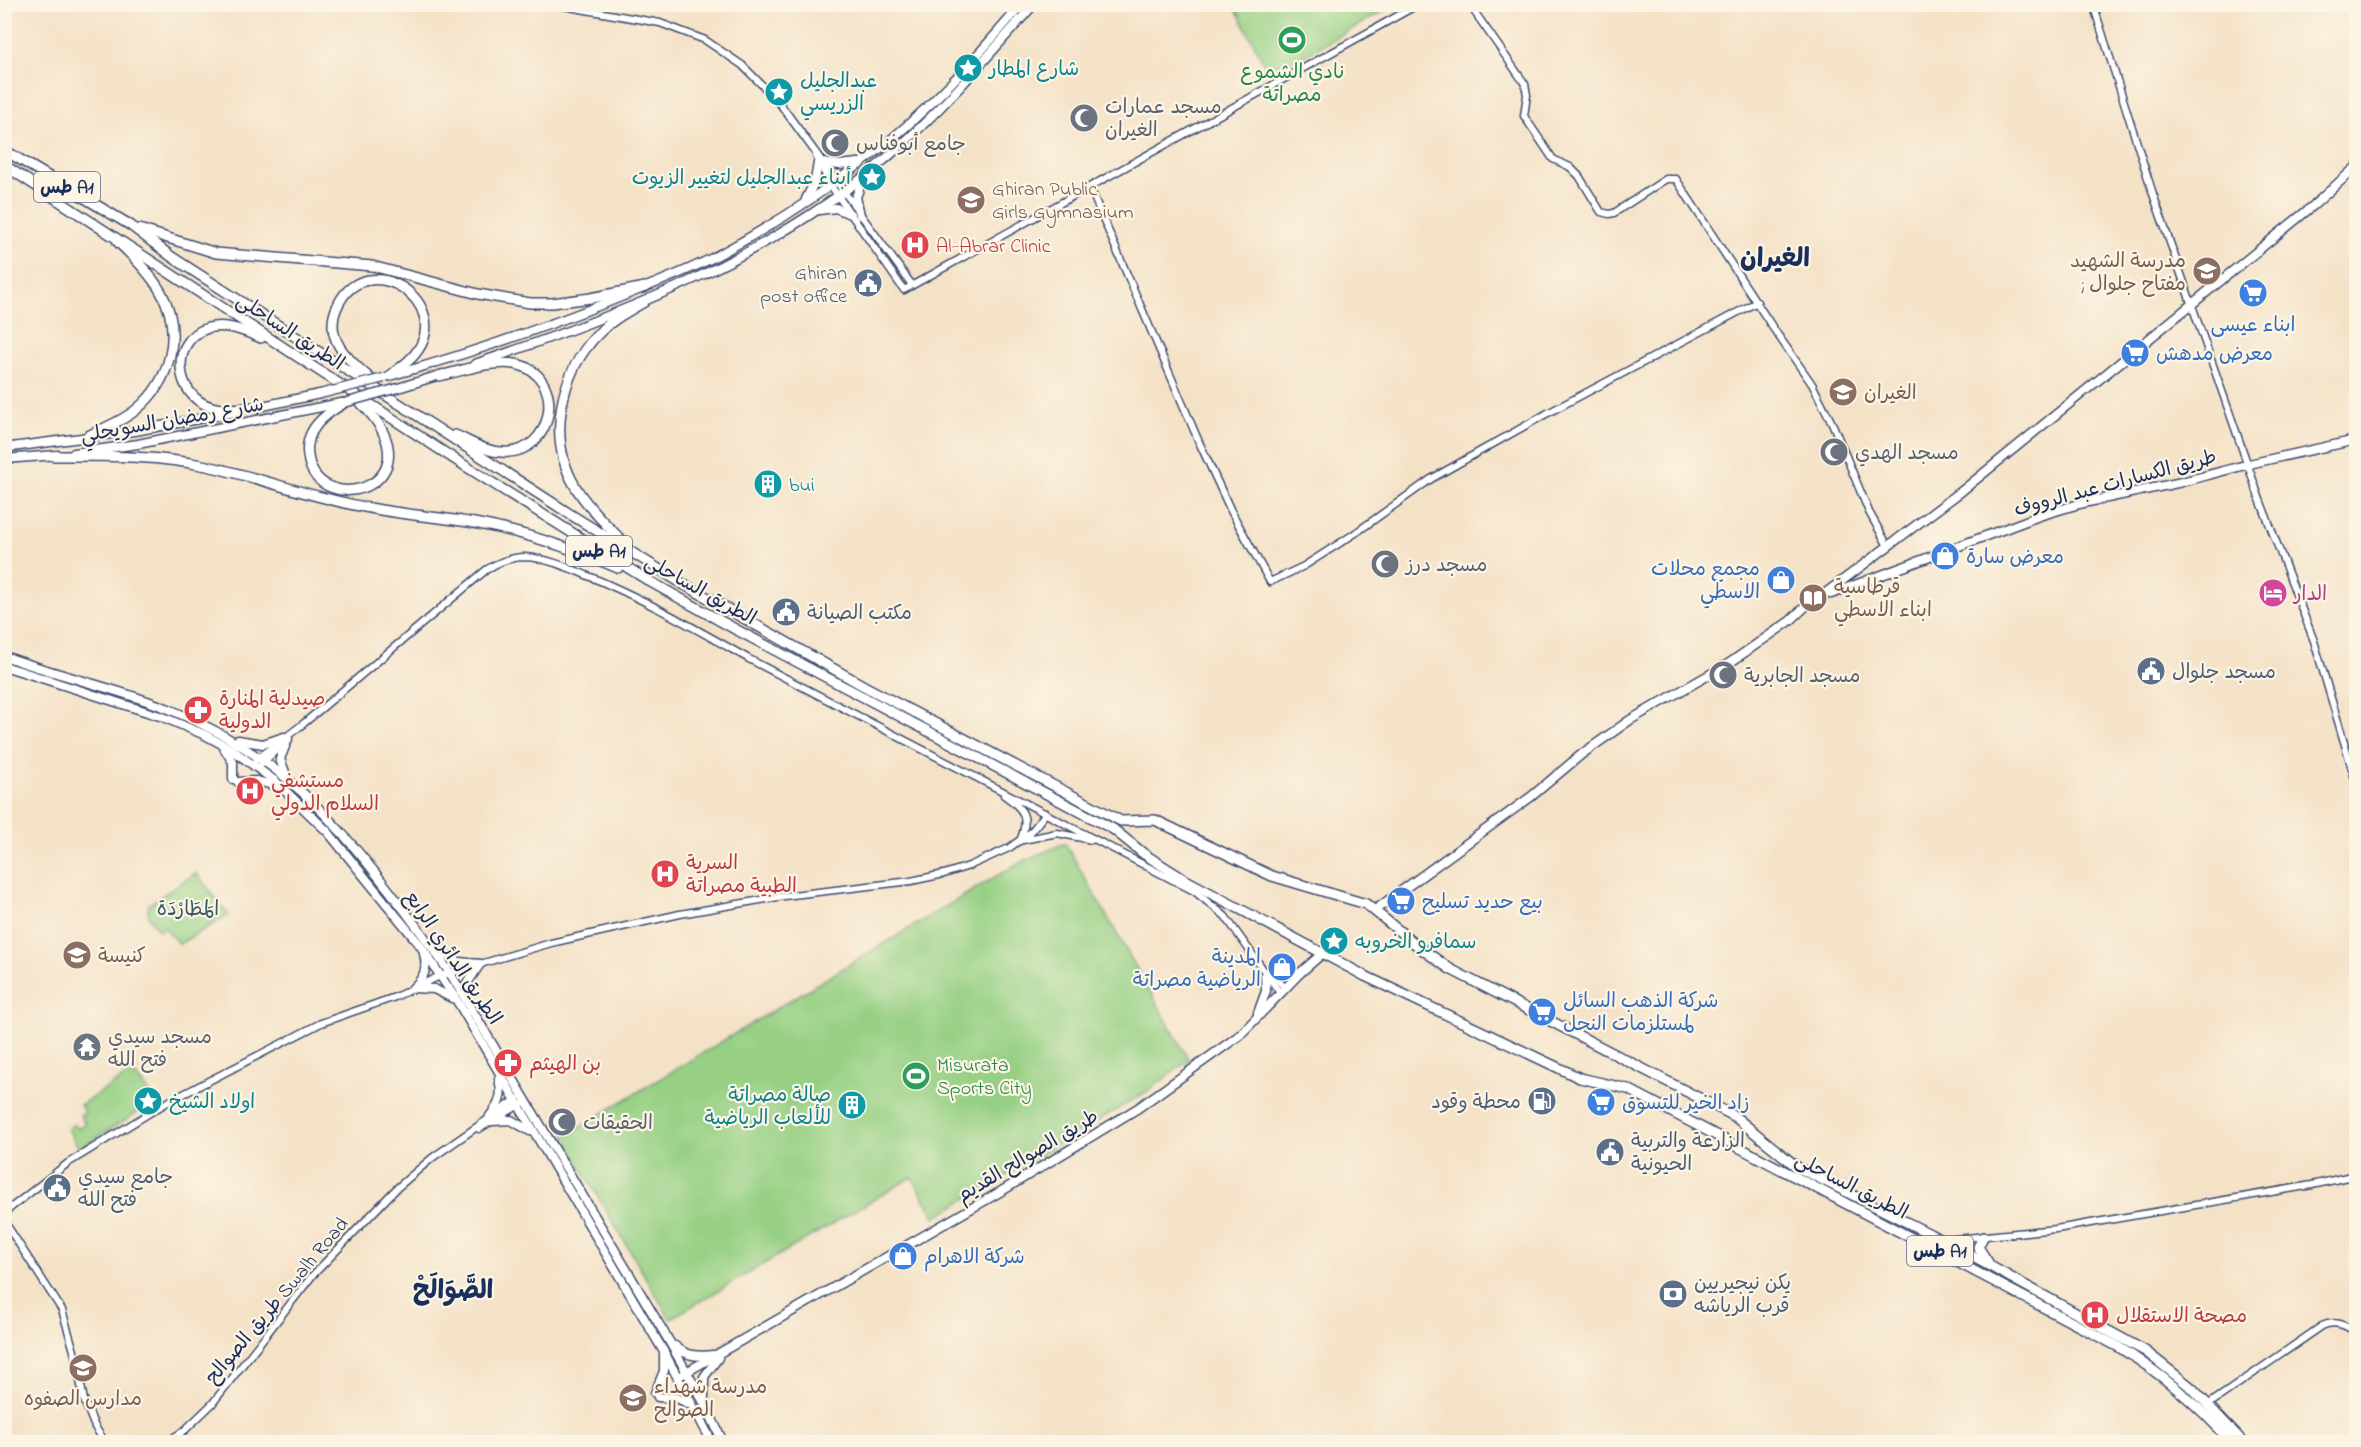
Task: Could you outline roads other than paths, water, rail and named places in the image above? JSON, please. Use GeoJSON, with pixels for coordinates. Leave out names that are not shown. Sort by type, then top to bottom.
{"type":"FeatureCollection","features":[{"type":"Feature","properties":{"kind":"highway","name":"طس A1"},"geometry":{"type":"LineString","coordinates":[[4,150],[130,225]]}},
{"type":"Feature","properties":{"kind":"highway","name":"طس A1"},"geometry":{"type":"LineString","coordinates":[[4,165],[108,232]]}},
{"type":"Feature","properties":{"kind":"highway"},"geometry":{"type":"LineString","coordinates":[[130,225],[216,253],[372,266],[502,299],[552,303],[645,287]]}},
{"type":"Feature","properties":{"kind":"highway","name":"الطريق الساحلى"},"geometry":{"type":"LineString","coordinates":[[130,225],[172,257],[635,555],[772,635],[1121,821],[1155,820],[1272,876],[1362,902],[1450,969],[1734,1116],[1797,1167],[1944,1241],[2145,1351],[2169,1368],[2209,1404],[2243,1443]]}},
{"type":"Feature","properties":{"kind":"highway"},"geometry":{"type":"LineString","coordinates":[[88,436],[124,418],[146,401],[165,374],[172,345],[169,310],[160,290],[144,269],[108,232]]}},
{"type":"Feature","properties":{"kind":"highway","name":"الطريق الساحلى"},"geometry":{"type":"LineString","coordinates":[[108,232],[503,491],[649,581],[1113,829],[1144,854],[1182,878],[1365,976],[1562,1070],[1590,1081],[1628,1089],[2117,1346],[2155,1370],[2180,1390],[2231,1443]]}},
{"type":"Feature","properties":{"kind":"highway"},"geometry":{"type":"LineString","coordinates":[[387,377],[415,354],[420,345],[424,320],[421,309],[407,290],[397,284],[372,280],[361,283],[346,293],[336,310],[333,331],[336,343],[350,361],[392,399]]}},
{"type":"Feature","properties":{"kind":"highway"},"geometry":{"type":"LineString","coordinates":[[635,555],[587,503],[574,484],[561,443],[560,421],[568,380],[586,348],[599,332],[644,302]]}},
{"type":"Feature","properties":{"kind":"highway"},"geometry":{"type":"LineString","coordinates":[[258,407],[227,409],[199,403],[189,393],[182,376],[182,356],[187,344],[195,335],[208,328],[222,326],[236,328],[292,353]]}},
{"type":"Feature","properties":{"kind":"highway"},"geometry":{"type":"LineString","coordinates":[[424,420],[499,453],[524,448],[541,434],[546,424],[549,398],[538,376],[526,368],[504,364],[439,376]]}},
{"type":"Feature","properties":{"kind":"highway"},"geometry":{"type":"LineString","coordinates":[[344,403],[319,420],[310,435],[307,453],[309,463],[320,480],[336,489],[346,491],[366,487],[375,481],[383,472],[389,450],[381,426],[348,390]]}},
{"type":"Feature","properties":{"kind":"highway"},"geometry":{"type":"LineString","coordinates":[[52,456],[125,456],[165,459],[207,466],[371,509],[472,522],[529,535],[649,581]]}},
{"type":"Feature","properties":{"kind":"highway"},"geometry":{"type":"LineString","coordinates":[[989,764],[994,754]]}},
{"type":"Feature","properties":{"kind":"highway"},"geometry":{"type":"LineString","coordinates":[[1983,1237],[1978,1243],[1979,1251],[1992,1268]]}},
{"type":"Feature","properties":{"kind":"main road","name":"شارع رمضان السويحلي"},"geometry":{"type":"LineString","coordinates":[[4,448],[157,427],[258,407],[387,377],[497,344],[645,287],[715,256],[834,183],[926,108],[984,48],[1022,4]]}},
{"type":"Feature","properties":{"kind":"main road","name":"شارع رمضان السويحلي"},"geometry":{"type":"LineString","coordinates":[[4,459],[52,456],[138,444],[344,403],[439,376],[644,302],[727,263],[813,212],[866,175],[936,113],[1034,4]]}},
{"type":"Feature","properties":{"kind":"main road"},"geometry":{"type":"LineString","coordinates":[[804,202],[815,181],[819,161],[845,165],[861,162]]}},
{"type":"Feature","properties":{"kind":"main road"},"geometry":{"type":"LineString","coordinates":[[1375,910],[1532,796],[1622,726],[1728,664],[1790,621],[1810,602],[1819,598],[1981,476],[2314,205],[2356,167]]}},
{"type":"Feature","properties":{"kind":"main road"},"geometry":{"type":"LineString","coordinates":[[860,215],[856,197],[859,185],[866,175]]}},
{"type":"Feature","properties":{"kind":"main road"},"geometry":{"type":"LineString","coordinates":[[813,212],[836,208],[850,214]]}},
{"type":"Feature","properties":{"kind":"main road","name":"طريق الكسارات عبد الرووف"},"geometry":{"type":"LineString","coordinates":[[1819,598],[2039,516],[2079,504],[2356,440]]}},
{"type":"Feature","properties":{"kind":"main road","name":"الطريق الدائري الرابع"},"geometry":{"type":"LineString","coordinates":[[4,656],[166,708],[262,759],[309,796],[347,837],[433,947],[469,1003],[669,1341],[706,1406],[723,1443]]}},
{"type":"Feature","properties":{"kind":"main road","name":"الطريق الدائري الرابع"},"geometry":{"type":"LineString","coordinates":[[4,666],[163,717],[220,738],[289,792],[333,838],[420,945],[459,1004],[664,1352],[712,1443]]}},
{"type":"Feature","properties":{"kind":"main road"},"geometry":{"type":"LineString","coordinates":[[4,674],[31,674]]}},
{"type":"Feature","properties":{"kind":"main road"},"geometry":{"type":"LineString","coordinates":[[220,738],[254,744],[288,736]]}},
{"type":"Feature","properties":{"kind":"main road"},"geometry":{"type":"LineString","coordinates":[[288,736],[281,753],[280,763],[292,782]]}},
{"type":"Feature","properties":{"kind":"main road"},"geometry":{"type":"LineString","coordinates":[[220,738],[232,757],[236,780],[266,782],[289,792]]}},
{"type":"Feature","properties":{"kind":"main road"},"geometry":{"type":"LineString","coordinates":[[413,988],[421,981],[425,970],[425,959],[420,945]]}},
{"type":"Feature","properties":{"kind":"main road"},"geometry":{"type":"LineString","coordinates":[[433,947],[452,960],[480,964],[468,982],[469,1003]]}},
{"type":"Feature","properties":{"kind":"main road","name":"طريق الصوالح القديم"},"geometry":{"type":"LineString","coordinates":[[680,1380],[1138,1108],[1240,1035],[1323,952]]}},
{"type":"Feature","properties":{"kind":"main road"},"geometry":{"type":"LineString","coordinates":[[1256,1018],[1266,991],[1268,973],[1282,975],[1300,973]]}},
{"type":"Feature","properties":{"kind":"main road"},"geometry":{"type":"LineString","coordinates":[[413,988],[441,991],[459,1004]]}},
{"type":"Feature","properties":{"kind":"main road"},"geometry":{"type":"LineString","coordinates":[[492,1062],[498,1075],[501,1094],[500,1102],[491,1119],[517,1121],[535,1136]]}},
{"type":"Feature","properties":{"kind":"main road"},"geometry":{"type":"LineString","coordinates":[[669,1341],[686,1354],[719,1355]]}},
{"type":"Feature","properties":{"kind":"main road"},"geometry":{"type":"LineString","coordinates":[[664,1352],[664,1371],[656,1395],[677,1398],[694,1407]]}},
{"type":"Feature","properties":{"kind":"main road"},"geometry":{"type":"LineString","coordinates":[[706,1406],[703,1383],[719,1355]]}},
{"type":"Feature","properties":{"kind":"street"},"geometry":{"type":"LineString","coordinates":[[552,4],[660,23],[718,48],[746,69],[772,94],[834,183],[850,214],[903,290],[1419,4]]}},
{"type":"Feature","properties":{"kind":"street"},"geometry":{"type":"LineString","coordinates":[[1469,4],[1527,87],[1524,116],[1553,159],[1570,167],[1579,176],[1601,212],[1614,213],[1666,179],[1676,179],[1821,401],[1845,451],[1855,481],[1888,546]]}},
{"type":"Feature","properties":{"kind":"street"},"geometry":{"type":"LineString","coordinates":[[2093,4],[2153,194],[2191,304],[2259,497],[2314,641],[2356,782]]}},
{"type":"Feature","properties":{"kind":"street"},"geometry":{"type":"LineString","coordinates":[[1090,188],[1199,442],[1231,511],[1270,582],[1304,566],[1438,475],[1546,414],[1757,302]]}},
{"type":"Feature","properties":{"kind":"street"},"geometry":{"type":"LineString","coordinates":[[840,193],[885,246],[912,285]]}},
{"type":"Feature","properties":{"kind":"street"},"geometry":{"type":"LineString","coordinates":[[254,766],[486,570],[502,561],[524,557],[560,565],[621,590],[1181,884],[1206,899],[1230,922],[1282,991]]}},
{"type":"Feature","properties":{"kind":"street"},"geometry":{"type":"LineString","coordinates":[[987,782],[1017,804],[1024,815],[1025,825],[1019,841]]}},
{"type":"Feature","properties":{"kind":"street"},"geometry":{"type":"LineString","coordinates":[[4,1213],[68,1163],[166,1103],[321,1023],[440,976],[551,943],[711,908],[937,876],[969,867],[1019,841],[1031,832],[1046,813]]}},
{"type":"Feature","properties":{"kind":"street"},"geometry":{"type":"LineString","coordinates":[[1019,841],[1057,833],[1106,844]]}},
{"type":"Feature","properties":{"kind":"street","name":"طريق الصوالح Swalh Road"},"geometry":{"type":"LineString","coordinates":[[167,1443],[185,1430],[212,1404],[295,1297],[359,1226],[421,1167],[525,1098]]}},
{"type":"Feature","properties":{"kind":"street"},"geometry":{"type":"LineString","coordinates":[[1944,1241],[2056,1229],[2312,1185],[2356,1175]]}},
{"type":"Feature","properties":{"kind":"street"},"geometry":{"type":"LineString","coordinates":[[4,1221],[62,1310],[69,1330],[84,1400],[95,1427],[105,1443]]}},
{"type":"Feature","properties":{"kind":"street"},"geometry":{"type":"LineString","coordinates":[[2209,1404],[2322,1326],[2338,1323],[2356,1332]]}},
{"type":"Feature","properties":{"kind":"place","name":"نادي الشموع مصراتة"},"geometry":{"type":"Point","coordinates":[1292,40]}},
{"type":"Feature","properties":{"kind":"place","name":"شارع المطار"},"geometry":{"type":"Point","coordinates":[968,68]}},
{"type":"Feature","properties":{"kind":"place","name":"عبدالجليل الزريسي"},"geometry":{"type":"Point","coordinates":[779,92]}},
{"type":"Feature","properties":{"kind":"place","name":"مسجد عمارات الغيران"},"geometry":{"type":"Point","coordinates":[1084,118]}},
{"type":"Feature","properties":{"kind":"place","name":"جامع أبوفناس"},"geometry":{"type":"Point","coordinates":[835,143]}},
{"type":"Feature","properties":{"kind":"place","name":"أبناء عبدالجليل لتغيير الزيوت"},"geometry":{"type":"Point","coordinates":[872,177]}},
{"type":"Feature","properties":{"kind":"place","name":"Ghiran Public Girls Gymnasium"},"geometry":{"type":"Point","coordinates":[971,200]}},
{"type":"Feature","properties":{"kind":"place","name":"Al-Abrar Clinic"},"geometry":{"type":"Point","coordinates":[915,245]}},
{"type":"Feature","properties":{"kind":"place","name":"مدرسة الشهيد ; مفتاح جلوال"},"geometry":{"type":"Point","coordinates":[2207,271]}},
{"type":"Feature","properties":{"kind":"place","name":"Ghiran post office"},"geometry":{"type":"Point","coordinates":[868,283]}},
{"type":"Feature","properties":{"kind":"place","name":"ابناء عيسى"},"geometry":{"type":"Point","coordinates":[2253,293]}},
{"type":"Feature","properties":{"kind":"place","name":"معرض مدهش"},"geometry":{"type":"Point","coordinates":[2135,353]}},
{"type":"Feature","properties":{"kind":"place","name":"الغيران"},"geometry":{"type":"Point","coordinates":[1843,392]}},
{"type":"Feature","properties":{"kind":"place","name":"مسجد الهدي"},"geometry":{"type":"Point","coordinates":[1834,452]}},
{"type":"Feature","properties":{"kind":"place","name":"bui"},"geometry":{"type":"Point","coordinates":[768,484]}},
{"type":"Feature","properties":{"kind":"place","name":"معرض سارة"},"geometry":{"type":"Point","coordinates":[1945,556]}},
{"type":"Feature","properties":{"kind":"place","name":"مسجد درز"},"geometry":{"type":"Point","coordinates":[1385,564]}},
{"type":"Feature","properties":{"kind":"place","name":"مجمع محلات الاسطي"},"geometry":{"type":"Point","coordinates":[1781,580]}},
{"type":"Feature","properties":{"kind":"place","name":"الدار"},"geometry":{"type":"Point","coordinates":[2273,593]}},
{"type":"Feature","properties":{"kind":"place","name":"قرطاسية ابناء الاسطي"},"geometry":{"type":"Point","coordinates":[1813,598]}},
{"type":"Feature","properties":{"kind":"place","name":"مكتب الصيانة"},"geometry":{"type":"Point","coordinates":[786,612]}},
{"type":"Feature","properties":{"kind":"place","name":"مسجد جلوال"},"geometry":{"type":"Point","coordinates":[2151,671]}},
{"type":"Feature","properties":{"kind":"place","name":"مسجد الجابرية"},"geometry":{"type":"Point","coordinates":[1723,675]}},
{"type":"Feature","properties":{"kind":"place","name":"صيدلية المنارة الدولية"},"geometry":{"type":"Point","coordinates":[198,710]}},
{"type":"Feature","properties":{"kind":"place","name":"مستشفي السلام الدولي"},"geometry":{"type":"Point","coordinates":[250,791]}},
{"type":"Feature","properties":{"kind":"place","name":"السرية الطبية مصراتة"},"geometry":{"type":"Point","coordinates":[665,874]}},
{"type":"Feature","properties":{"kind":"place","name":"بيع حديد تسليح"},"geometry":{"type":"Point","coordinates":[1401,901]}},
{"type":"Feature","properties":{"kind":"place","name":"سمافرو الخروبه"},"geometry":{"type":"Point","coordinates":[1334,941]}},
{"type":"Feature","properties":{"kind":"place","name":"كنيسة"},"geometry":{"type":"Point","coordinates":[77,955]}},
{"type":"Feature","properties":{"kind":"place","name":"المدينة الرياضية مصراتة"},"geometry":{"type":"Point","coordinates":[1282,967]}},
{"type":"Feature","properties":{"kind":"place","name":"شركة الذهب السائل لمستلزمات النحل"},"geometry":{"type":"Point","coordinates":[1542,1012]}},
{"type":"Feature","properties":{"kind":"place","name":"مسجد سيدي فتح الله"},"geometry":{"type":"Point","coordinates":[87,1047]}},
{"type":"Feature","properties":{"kind":"place","name":"بن الهيثم"},"geometry":{"type":"Point","coordinates":[508,1063]}},
{"type":"Feature","properties":{"kind":"place","name":"Misurata Sports City"},"geometry":{"type":"Point","coordinates":[916,1076]}},
{"type":"Feature","properties":{"kind":"place","name":"اولاد الشيخ"},"geometry":{"type":"Point","coordinates":[148,1101]}},
{"type":"Feature","properties":{"kind":"place","name":"محطة وقود"},"geometry":{"type":"Point","coordinates":[1542,1101]}},
{"type":"Feature","properties":{"kind":"place","name":"زاد الخير للتسوق"},"geometry":{"type":"Point","coordinates":[1601,1102]}},
{"type":"Feature","properties":{"kind":"place","name":"صالة مصراتة للألعاب الرياضية"},"geometry":{"type":"Point","coordinates":[852,1105]}},
{"type":"Feature","properties":{"kind":"place","name":"الحقيقات"},"geometry":{"type":"Point","coordinates":[562,1122]}},
{"type":"Feature","properties":{"kind":"place","name":"الزارعة والتربية الحيونية"},"geometry":{"type":"Point","coordinates":[1610,1152]}},
{"type":"Feature","properties":{"kind":"place","name":"جامع سيدي فتح الله"},"geometry":{"type":"Point","coordinates":[57,1188]}},
{"type":"Feature","properties":{"kind":"place","name":"شركة الاهرام"},"geometry":{"type":"Point","coordinates":[903,1256]}},
{"type":"Feature","properties":{"kind":"place","name":"يكن نيجيريين قرب الرياشه"},"geometry":{"type":"Point","coordinates":[1673,1294]}},
{"type":"Feature","properties":{"kind":"place","name":"مصحة الاستقلال"},"geometry":{"type":"Point","coordinates":[2095,1315]}},
{"type":"Feature","properties":{"kind":"place","name":"مدارس الصفوه"},"geometry":{"type":"Point","coordinates":[83,1368]}},
{"type":"Feature","properties":{"kind":"place","name":"مدرسة شهداء الصوالح"},"geometry":{"type":"Point","coordinates":[633,1398]}},
{"type":"Feature","properties":{"kind":"district","name":"الغيران"},"geometry":{"type":"Point","coordinates":[1775,257]}},
{"type":"Feature","properties":{"kind":"district","name":"الصَّوَالَحْ"},"geometry":{"type":"Point","coordinates":[453,1289]}},
{"type":"Feature","properties":{"kind":"park label","name":"المَطَارْدَة"},"geometry":{"type":"Point","coordinates":[188,908]}}]}
